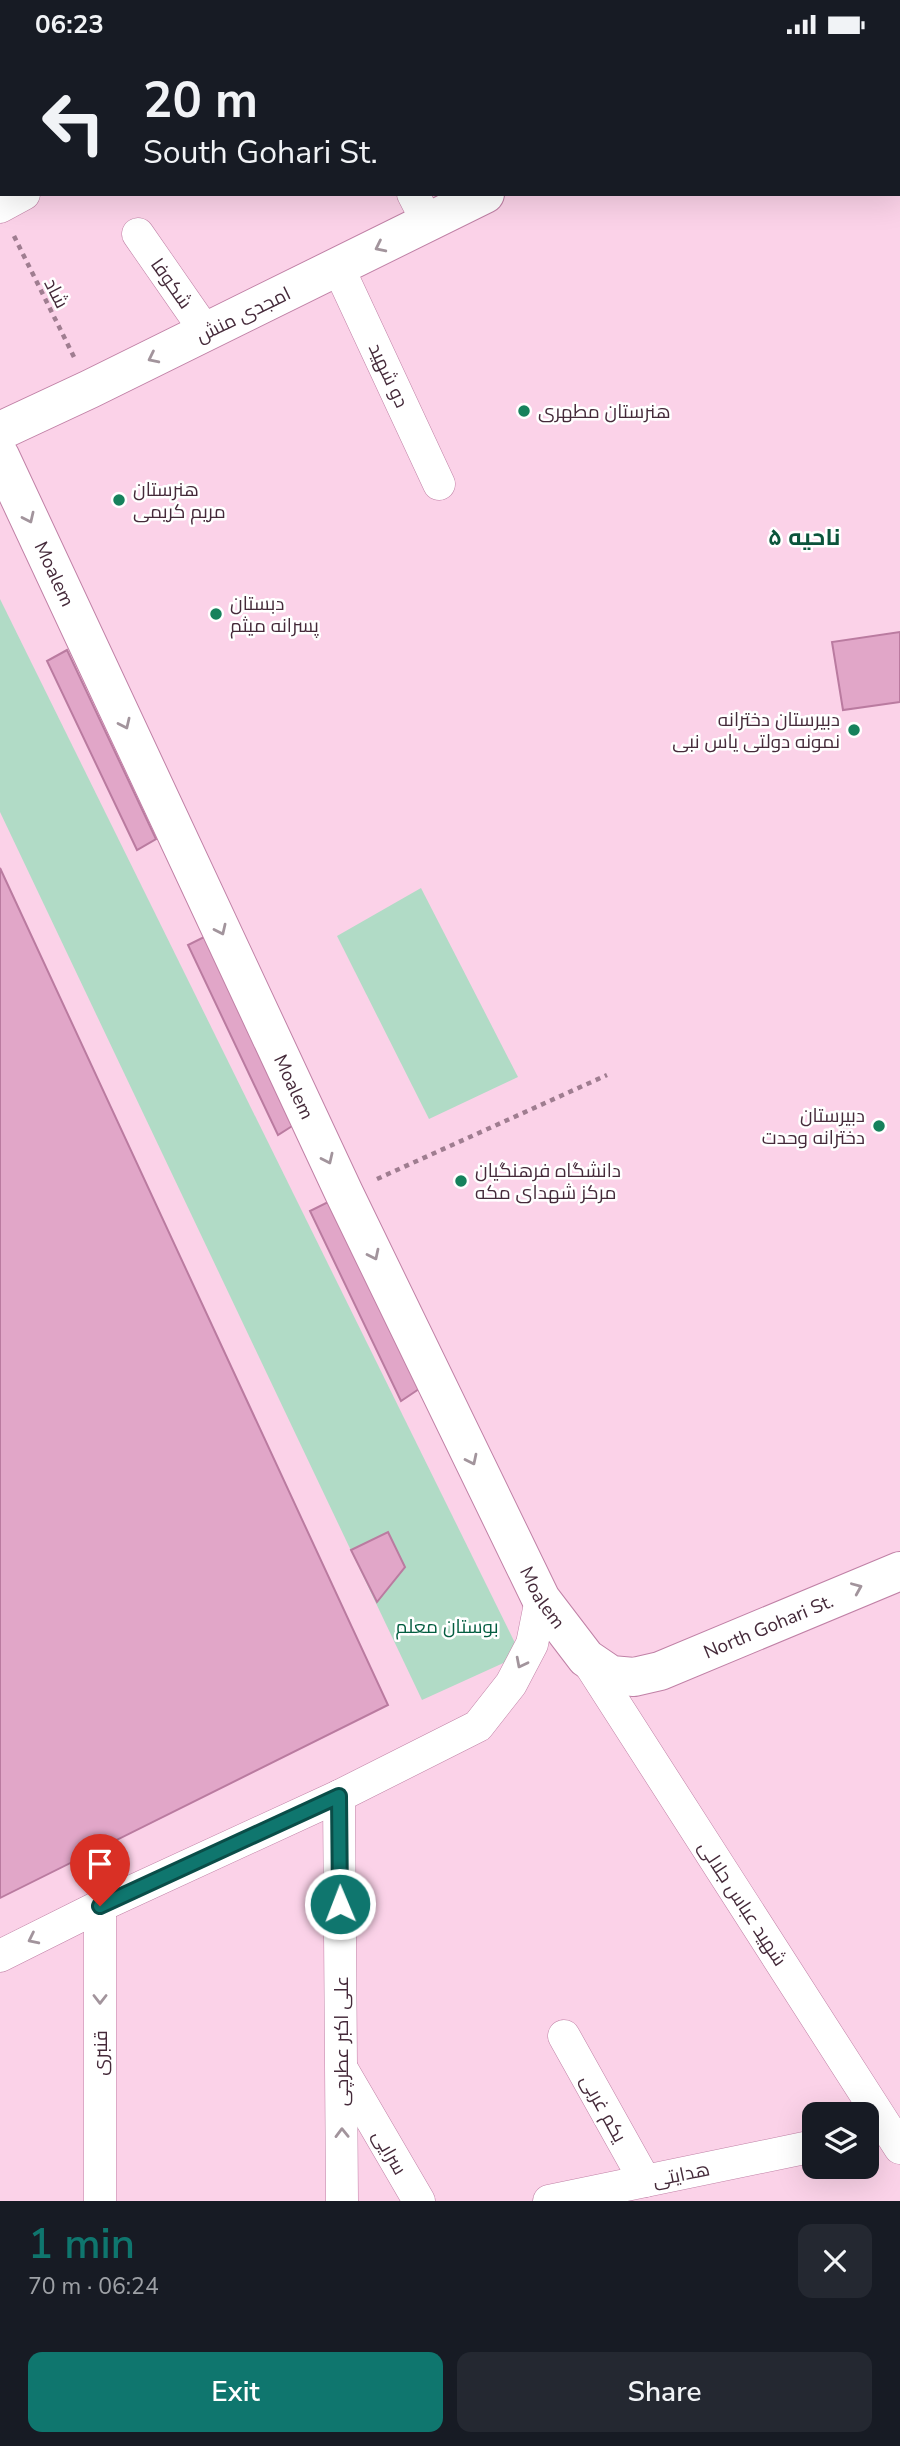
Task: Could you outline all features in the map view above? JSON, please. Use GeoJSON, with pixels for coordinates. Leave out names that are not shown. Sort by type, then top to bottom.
{"type":"FeatureCollection","features":[{"type":"Feature","properties":{"kind":"main road","name":"امجدی منش"},"geometry":{"type":"LineString","coordinates":[[0,431],[338,267],[421,209],[476,196]]}},
{"type":"Feature","properties":{"kind":"main road","name":"Moalem"},"geometry":{"type":"LineString","coordinates":[[0,456],[344,1193],[541,1599],[586,1658],[611,1675],[635,1677]]}},
{"type":"Feature","properties":{"kind":"main road","name":"North Gohari St."},"geometry":{"type":"LineString","coordinates":[[635,1677],[660,1671],[900,1571]]}},
{"type":"Feature","properties":{"kind":"street"},"geometry":{"type":"LineString","coordinates":[[6,220],[23,196]]}},
{"type":"Feature","properties":{"kind":"street","name":"شکوفا"},"geometry":{"type":"LineString","coordinates":[[138,234],[206,332]]}},
{"type":"Feature","properties":{"kind":"street","name":"دو شهید"},"geometry":{"type":"LineString","coordinates":[[338,267],[439,484]]}},
{"type":"Feature","properties":{"kind":"street"},"geometry":{"type":"LineString","coordinates":[[0,1956],[100,1906],[339,1796],[478,1726],[511,1684],[531,1644],[541,1599]]}},
{"type":"Feature","properties":{"kind":"street","name":"شهید عباس جلالی"},"geometry":{"type":"LineString","coordinates":[[586,1658],[885,2138]]}},
{"type":"Feature","properties":{"kind":"street","name":"علی اکبر عطرچی"},"geometry":{"type":"LineString","coordinates":[[339,1796],[342,2201]]}},
{"type":"Feature","properties":{"kind":"street","name":"قنبری"},"geometry":{"type":"LineString","coordinates":[[100,1906],[100,2201]]}},
{"type":"Feature","properties":{"kind":"street","name":"یکم غربی"},"geometry":{"type":"LineString","coordinates":[[564,2036],[645,2181]]}},
{"type":"Feature","properties":{"kind":"street","name":"سرایی"},"geometry":{"type":"LineString","coordinates":[[341,2067],[419,2201]]}},
{"type":"Feature","properties":{"kind":"street","name":"هدایتی"},"geometry":{"type":"LineString","coordinates":[[549,2201],[802,2148]]}},
{"type":"Feature","properties":{"kind":"path","name":"شاد"},"geometry":{"type":"LineString","coordinates":[[6,220],[90,389]]}},
{"type":"Feature","properties":{"kind":"path"},"geometry":{"type":"LineString","coordinates":[[344,1193],[607,1075]]}},
{"type":"Feature","properties":{"kind":"green space","name":"بوستان معلم"},"geometry":{"type":"Polygon","coordinates":[[[0,599],[521,1655],[422,1700],[0,812],[0,599]]]}},
{"type":"Feature","properties":{"kind":"green space"},"geometry":{"type":"Polygon","coordinates":[[[421,888],[518,1077],[429,1119],[337,936],[421,888]]]}},
{"type":"Feature","properties":{"kind":"building"},"geometry":{"type":"Polygon","coordinates":[[[900,632],[900,702],[843,710],[832,642],[900,632]]]}},
{"type":"Feature","properties":{"kind":"building"},"geometry":{"type":"Polygon","coordinates":[[[67,650],[156,839],[137,850],[47,661],[67,650]]]}},
{"type":"Feature","properties":{"kind":"building"},"geometry":{"type":"Polygon","coordinates":[[[0,868],[388,1705],[0,1898],[0,868]]]}},
{"type":"Feature","properties":{"kind":"building"},"geometry":{"type":"Polygon","coordinates":[[[208,935],[297,1123],[278,1135],[188,945],[208,935]]]}},
{"type":"Feature","properties":{"kind":"building"},"geometry":{"type":"Polygon","coordinates":[[[330,1201],[419,1389],[401,1401],[310,1211],[330,1201]]]}},
{"type":"Feature","properties":{"kind":"building"},"geometry":{"type":"Polygon","coordinates":[[[388,1532],[405,1567],[377,1602],[351,1550],[388,1532]]]}},
{"type":"Feature","properties":{"kind":"place","name":"هنرستان مطهری"},"geometry":{"type":"Point","coordinates":[524,411]}},
{"type":"Feature","properties":{"kind":"place","name":"هنرستان مریم کریمی"},"geometry":{"type":"Point","coordinates":[119,500]}},
{"type":"Feature","properties":{"kind":"place","name":"دبستان پسرانه میثم"},"geometry":{"type":"Point","coordinates":[216,614]}},
{"type":"Feature","properties":{"kind":"place","name":"دبیرستان دخترانه نمونه دولتی یاس نبی"},"geometry":{"type":"Point","coordinates":[854,730]}},
{"type":"Feature","properties":{"kind":"place","name":"دبیرستان دخترانه وحدت"},"geometry":{"type":"Point","coordinates":[879,1126]}},
{"type":"Feature","properties":{"kind":"place","name":"دانشگاه فرهنگیان مرکز شهدای مکه"},"geometry":{"type":"Point","coordinates":[461,1181]}},
{"type":"Feature","properties":{"kind":"district","name":"ناحیه ۵"},"geometry":{"type":"Point","coordinates":[804,537]}},
{"type":"Feature","properties":{"kind":"route"},"geometry":{"type":"LineString","coordinates":[[100,1906],[339,1796],[340,1904]]}}]}
